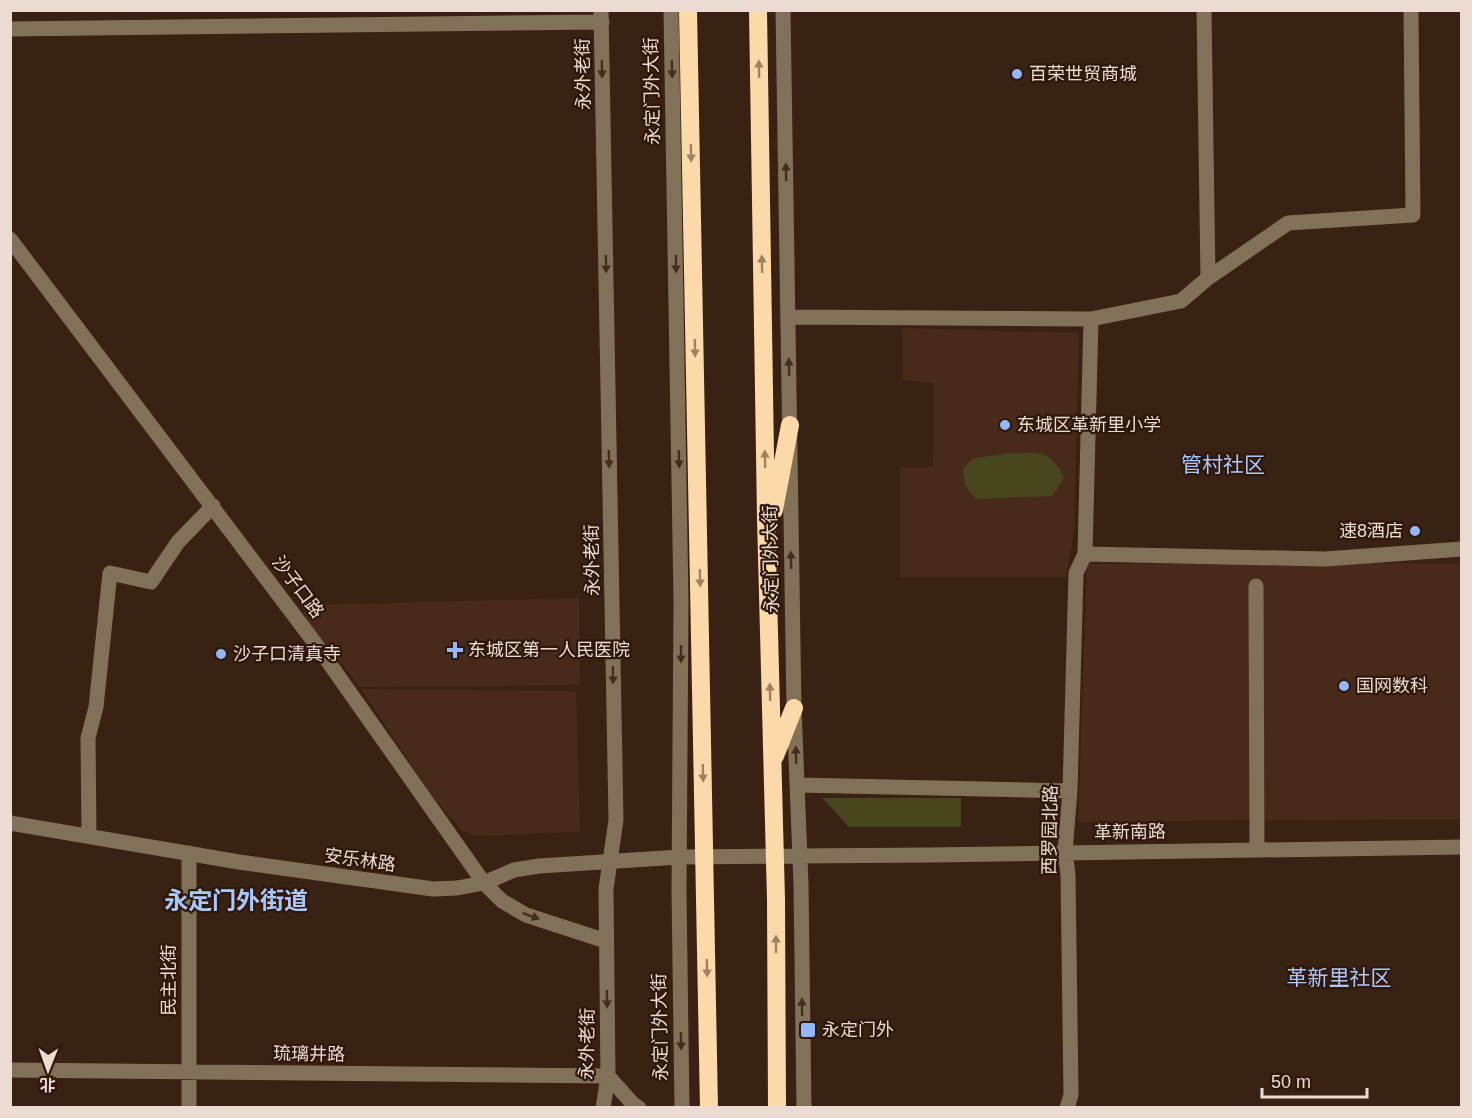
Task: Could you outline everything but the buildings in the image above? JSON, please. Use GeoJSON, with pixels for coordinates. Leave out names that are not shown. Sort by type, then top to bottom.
{"type":"FeatureCollection","features":[{"type":"Feature","properties":{"kind":"highway"},"geometry":{"type":"LineString","coordinates":[[688,10],[709,1107]]}},
{"type":"Feature","properties":{"kind":"highway","name":"永定门外大街"},"geometry":{"type":"LineString","coordinates":[[758,10],[775,856],[777,1107]]}},
{"type":"Feature","properties":{"kind":"highway"},"geometry":{"type":"LineString","coordinates":[[767,545],[790,425]]}},
{"type":"Feature","properties":{"kind":"highway"},"geometry":{"type":"LineString","coordinates":[[772,763],[794,708]]}},
{"type":"Feature","properties":{"kind":"street","name":"永定门外大街"},"geometry":{"type":"LineString","coordinates":[[671,10],[681,610],[682,1107]]}},
{"type":"Feature","properties":{"kind":"street","name":"永定门外大街"},"geometry":{"type":"LineString","coordinates":[[783,10],[794,708],[800,856],[804,1107]]}},
{"type":"Feature","properties":{"kind":"street"},"geometry":{"type":"LineString","coordinates":[[1204,10],[1208,278]]}},
{"type":"Feature","properties":{"kind":"street"},"geometry":{"type":"LineString","coordinates":[[788,316],[1091,319],[1181,301],[1208,278],[1288,223],[1413,215],[1411,10]]}},
{"type":"Feature","properties":{"kind":"street"},"geometry":{"type":"LineString","coordinates":[[10,28],[601,16]]}},
{"type":"Feature","properties":{"kind":"street","name":"永外老街"},"geometry":{"type":"LineString","coordinates":[[601,16],[616,820],[606,889],[608,1076],[603,1107]]}},
{"type":"Feature","properties":{"kind":"street","name":"沙子口路"},"geometry":{"type":"LineString","coordinates":[[10,239],[315,643],[484,883],[502,901],[526,915],[606,941]]}},
{"type":"Feature","properties":{"kind":"street","name":"西罗园北路"},"geometry":{"type":"LineString","coordinates":[[1067,1107],[1071,1095],[1068,874],[1065,852],[1070,790],[1076,573],[1085,554],[1091,319]]}},
{"type":"Feature","properties":{"kind":"street"},"geometry":{"type":"LineString","coordinates":[[89,835],[88,738],[96,707],[110,573],[151,582],[178,542],[213,506]]}},
{"type":"Feature","properties":{"kind":"street"},"geometry":{"type":"LineString","coordinates":[[1085,554],[1325,559],[1461,549]]}},
{"type":"Feature","properties":{"kind":"street"},"geometry":{"type":"LineString","coordinates":[[1256,586],[1257,850]]}},
{"type":"Feature","properties":{"kind":"street"},"geometry":{"type":"LineString","coordinates":[[797,785],[1070,790]]}},
{"type":"Feature","properties":{"kind":"street","name":"安乐林路"},"geometry":{"type":"LineString","coordinates":[[10,823],[307,872],[433,890],[484,883],[514,870],[680,857],[775,856]]}},
{"type":"Feature","properties":{"kind":"street","name":"革新南路"},"geometry":{"type":"LineString","coordinates":[[775,856],[1461,847]]}},
{"type":"Feature","properties":{"kind":"street","name":"民主北街"},"geometry":{"type":"LineString","coordinates":[[189,853],[189,1107]]}},
{"type":"Feature","properties":{"kind":"street","name":"琉璃井路"},"geometry":{"type":"LineString","coordinates":[[10,1070],[608,1076]]}},
{"type":"Feature","properties":{"kind":"street"},"geometry":{"type":"LineString","coordinates":[[608,1076],[639,1107]]}},
{"type":"Feature","properties":{"kind":"shaded area","name":"东城区革新里小学"},"geometry":{"type":"Polygon","coordinates":[[[902,328],[1079,333],[1074,531],[1066,577],[900,577],[900,467],[933,467],[934,383],[903,380],[902,328]]]}},
{"type":"Feature","properties":{"kind":"shaded area"},"geometry":{"type":"Polygon","coordinates":[[[1010,453],[1036,453],[1054,462],[1064,478],[1052,496],[977,499],[965,486],[963,468],[974,458],[1010,453]]]}},
{"type":"Feature","properties":{"kind":"shaded area"},"geometry":{"type":"Polygon","coordinates":[[[1461,563],[1461,819],[1078,822],[1087,564],[1461,563]]]}},
{"type":"Feature","properties":{"kind":"shaded area","name":"东城区第一人民医院"},"geometry":{"type":"Polygon","coordinates":[[[579,598],[580,685],[360,687],[302,614],[311,605],[579,598]]]}},
{"type":"Feature","properties":{"kind":"shaded area"},"geometry":{"type":"Polygon","coordinates":[[[361,689],[576,691],[580,832],[475,836],[462,831],[430,793],[361,689]]]}},
{"type":"Feature","properties":{"kind":"shaded area"},"geometry":{"type":"Polygon","coordinates":[[[822,798],[961,798],[961,827],[849,827],[822,798]]]}},
{"type":"Feature","properties":{"kind":"place","name":"百荣世贸商城"},"geometry":{"type":"Point","coordinates":[1017,74]}},
{"type":"Feature","properties":{"kind":"place","name":"东城区革新里小学"},"geometry":{"type":"Point","coordinates":[1005,425]}},
{"type":"Feature","properties":{"kind":"place","name":"速8酒店"},"geometry":{"type":"Point","coordinates":[1415,531]}},
{"type":"Feature","properties":{"kind":"place","name":"东城区第一人民医院"},"geometry":{"type":"Point","coordinates":[455,650]}},
{"type":"Feature","properties":{"kind":"place","name":"沙子口清真寺"},"geometry":{"type":"Point","coordinates":[221,654]}},
{"type":"Feature","properties":{"kind":"place","name":"国网数科"},"geometry":{"type":"Point","coordinates":[1344,686]}},
{"type":"Feature","properties":{"kind":"place","name":"永定门外"},"geometry":{"type":"Point","coordinates":[808,1030]}},
{"type":"Feature","properties":{"kind":"district","name":"管村社区"},"geometry":{"type":"Point","coordinates":[1223,464]}},
{"type":"Feature","properties":{"kind":"district","name":"永定门外街道"},"geometry":{"type":"Point","coordinates":[236,900]}},
{"type":"Feature","properties":{"kind":"district","name":"革新里社区"},"geometry":{"type":"Point","coordinates":[1339,977]}}]}
